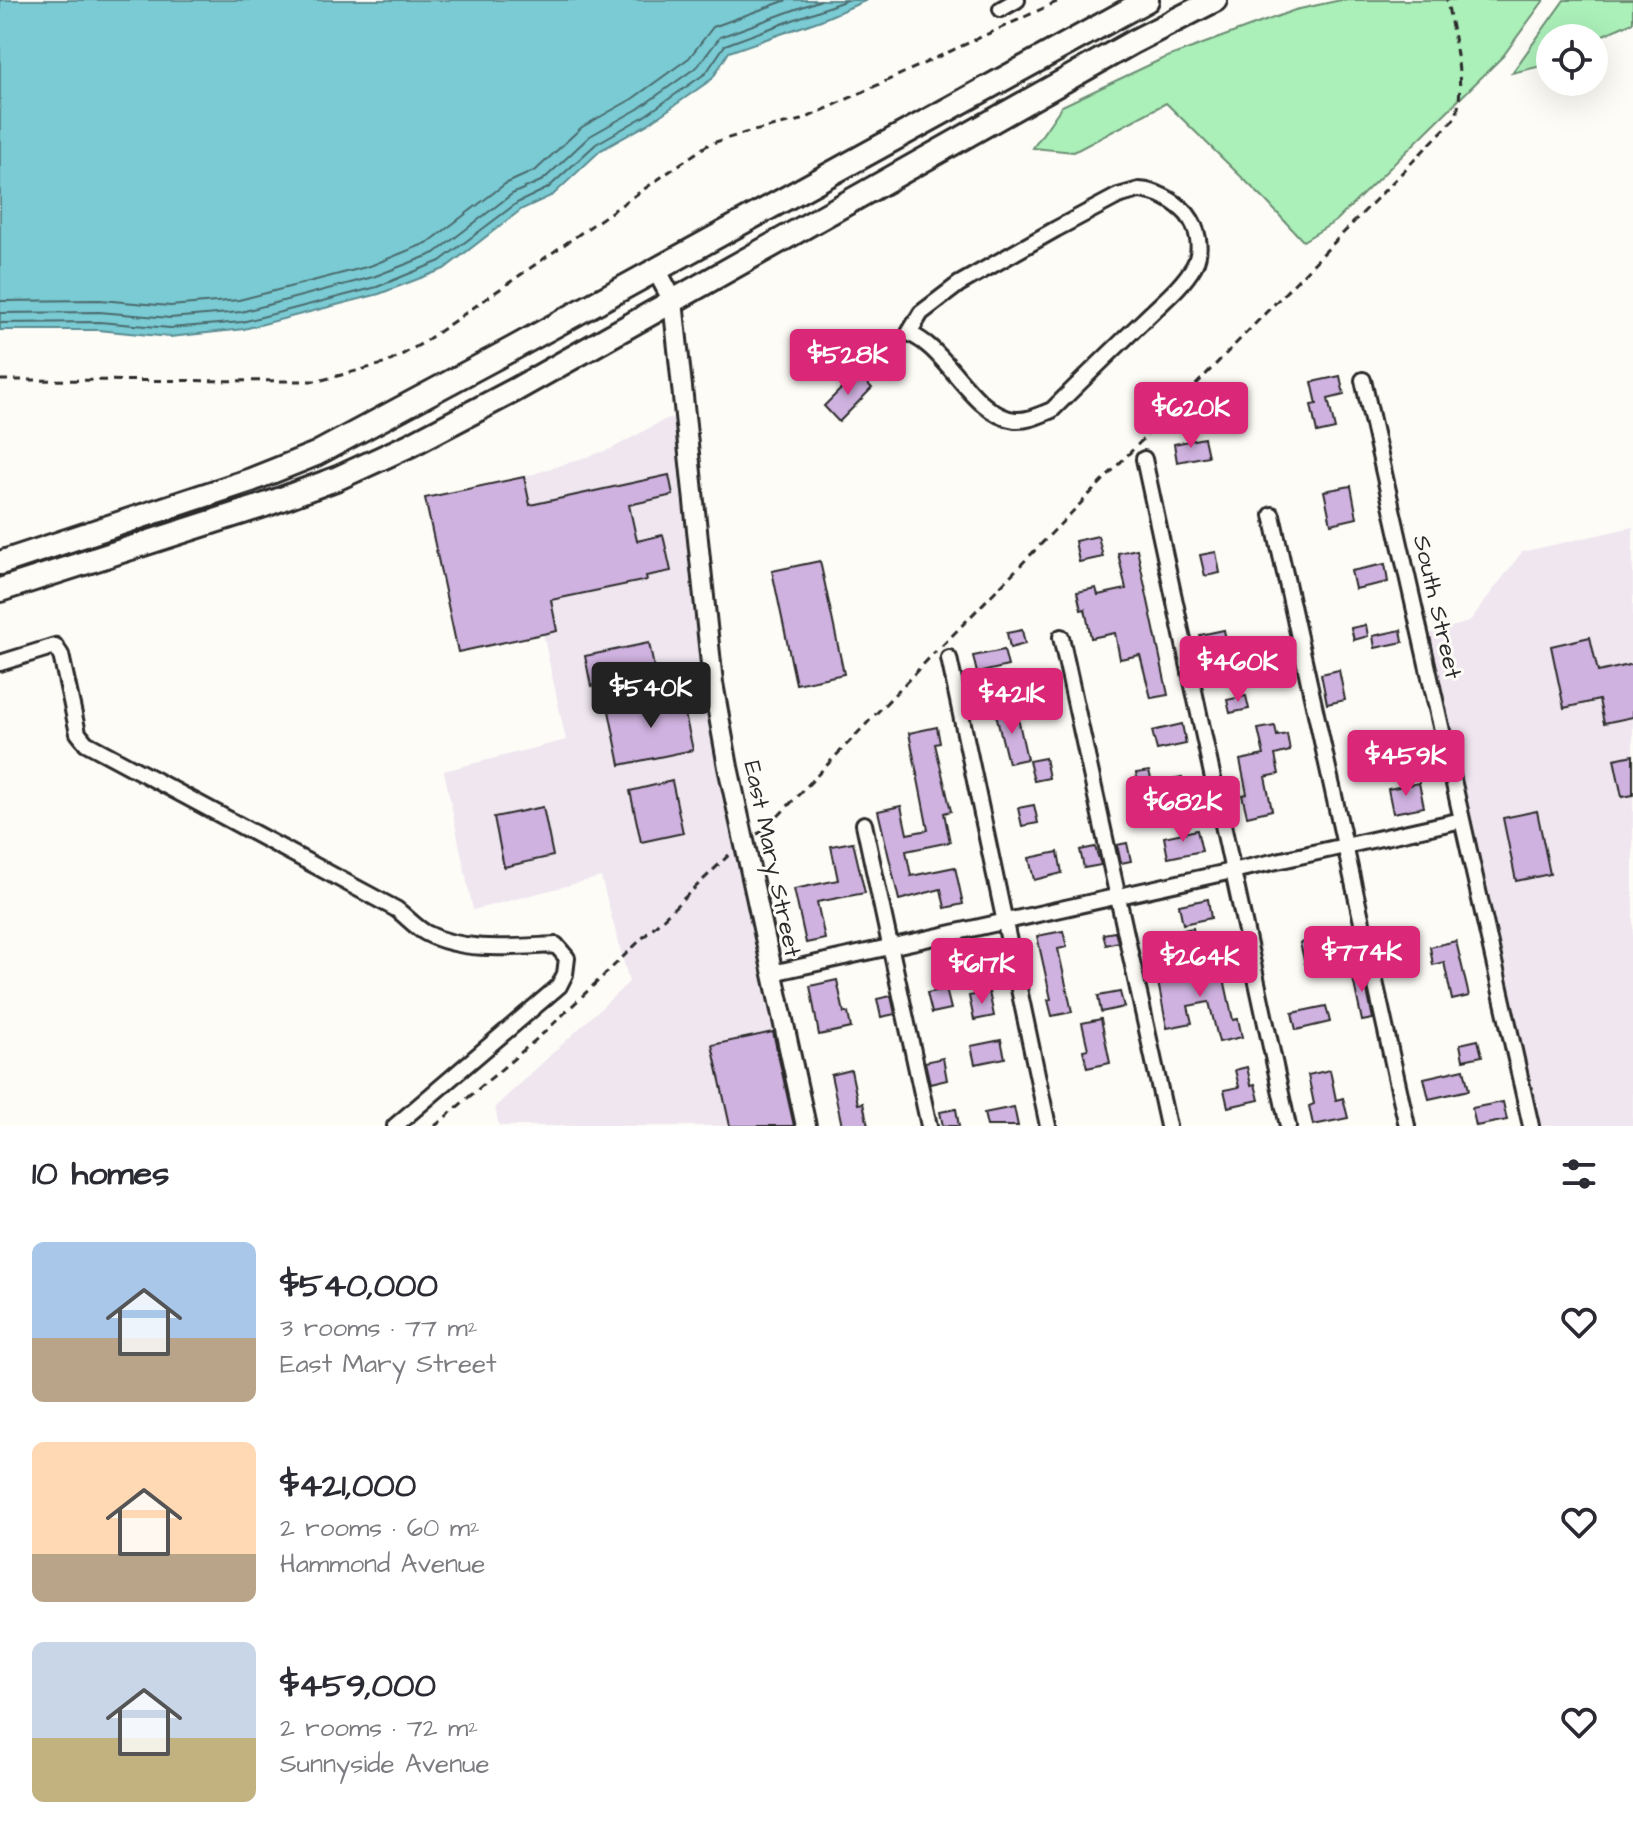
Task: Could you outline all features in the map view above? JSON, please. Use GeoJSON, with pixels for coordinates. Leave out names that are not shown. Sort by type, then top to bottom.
{"type":"FeatureCollection","features":[{"type":"Feature","properties":{"kind":"highway"},"geometry":{"type":"LineString","coordinates":[[0,563],[251,480],[316,454],[1147,0]]}},
{"type":"Feature","properties":{"kind":"highway"},"geometry":{"type":"LineString","coordinates":[[0,590],[265,505],[338,478],[515,390],[1133,42],[1215,0]]}},
{"type":"Feature","properties":{"kind":"main road","name":"East Mary Street"},"geometry":{"type":"LineString","coordinates":[[656,269],[673,301],[713,683],[806,1126]]}},
{"type":"Feature","properties":{"kind":"street"},"geometry":{"type":"LineString","coordinates":[[1001,9],[1017,0]]}},
{"type":"Feature","properties":{"kind":"street"},"geometry":{"type":"LineString","coordinates":[[1139,190],[1148,191],[1180,207],[1192,220],[1198,238],[1199,251],[1193,266],[1175,289],[1052,410],[1028,419],[1013,420],[996,413],[968,389],[927,344],[909,333],[921,313],[959,284],[1056,229],[1118,196],[1139,190]]}},
{"type":"Feature","properties":{"kind":"street","name":"South Street"},"geometry":{"type":"LineString","coordinates":[[1363,380],[1531,1126]]}},
{"type":"Feature","properties":{"kind":"street"},"geometry":{"type":"LineString","coordinates":[[1144,459],[1288,1126]]}},
{"type":"Feature","properties":{"kind":"street"},"geometry":{"type":"LineString","coordinates":[[1272,515],[1407,1126]]}},
{"type":"Feature","properties":{"kind":"street"},"geometry":{"type":"LineString","coordinates":[[1061,637],[1168,1126]]}},
{"type":"Feature","properties":{"kind":"street"},"geometry":{"type":"LineString","coordinates":[[0,663],[55,646],[61,655],[78,733],[86,743],[396,909],[423,932],[451,943],[510,948],[556,945],[567,958],[565,974],[559,986],[395,1126]]}},
{"type":"Feature","properties":{"kind":"street"},"geometry":{"type":"LineString","coordinates":[[949,658],[1048,1126]]}},
{"type":"Feature","properties":{"kind":"street"},"geometry":{"type":"LineString","coordinates":[[772,973],[1462,820]]}},
{"type":"Feature","properties":{"kind":"street"},"geometry":{"type":"LineString","coordinates":[[864,824],[929,1126]]}},
{"type":"Feature","properties":{"kind":"path"},"geometry":{"type":"LineString","coordinates":[[0,380],[318,381],[387,363],[421,344],[709,144],[802,120],[1061,0]]}},
{"type":"Feature","properties":{"kind":"path"},"geometry":{"type":"LineString","coordinates":[[435,1126],[546,1031],[744,841],[764,831],[1456,117],[1460,103],[1460,81],[1447,0]]}},
{"type":"Feature","properties":{"kind":"shaded area"},"geometry":{"type":"Polygon","coordinates":[[[686,413],[713,683],[806,1126],[499,1126],[495,1107],[629,982],[601,877],[473,910],[444,771],[566,740],[543,634],[458,652],[425,498],[524,477],[611,449],[664,420],[686,413]]]}},
{"type":"Feature","properties":{"kind":"shaded area"},"geometry":{"type":"Polygon","coordinates":[[[1633,527],[1633,1126],[1531,1126],[1421,636],[1469,622],[1522,552],[1633,527]]]}},
{"type":"Feature","properties":{"kind":"green space"},"geometry":{"type":"Polygon","coordinates":[[[1341,0],[1544,0],[1503,56],[1336,221],[1303,241],[1166,103],[1074,152],[1033,148],[1062,106],[1162,59],[1295,10],[1341,0]]]}},
{"type":"Feature","properties":{"kind":"green space"},"geometry":{"type":"Polygon","coordinates":[[[1564,0],[1633,0],[1633,22],[1608,33],[1608,24],[1547,24],[1564,0]]]}},
{"type":"Feature","properties":{"kind":"green space"},"geometry":{"type":"Polygon","coordinates":[[[1536,39],[1536,67],[1512,73],[1536,39]]]}},
{"type":"Feature","properties":{"kind":"water"},"geometry":{"type":"Polygon","coordinates":[[[0,0],[867,0],[821,20],[729,52],[712,79],[648,124],[601,150],[553,195],[522,209],[444,269],[379,294],[244,329],[170,337],[98,330],[0,330],[0,0]]]}},
{"type":"Feature","properties":{"kind":"building"},"geometry":{"type":"Polygon","coordinates":[[[857,373],[872,388],[839,422],[824,406],[857,373]]]}},
{"type":"Feature","properties":{"kind":"building"},"geometry":{"type":"Polygon","coordinates":[[[1340,376],[1344,395],[1328,399],[1335,429],[1317,433],[1311,405],[1317,404],[1312,382],[1340,376]]]}},
{"type":"Feature","properties":{"kind":"building"},"geometry":{"type":"Polygon","coordinates":[[[1204,438],[1208,456],[1177,462],[1174,444],[1204,438]]]}},
{"type":"Feature","properties":{"kind":"building"},"geometry":{"type":"Polygon","coordinates":[[[669,475],[673,495],[629,505],[637,541],[663,535],[671,571],[646,576],[647,580],[551,600],[557,631],[458,652],[425,498],[524,477],[530,505],[669,475]]]}},
{"type":"Feature","properties":{"kind":"building"},"geometry":{"type":"Polygon","coordinates":[[[1351,486],[1357,518],[1331,524],[1324,491],[1351,486]]]}},
{"type":"Feature","properties":{"kind":"building"},"geometry":{"type":"Polygon","coordinates":[[[1098,536],[1103,557],[1079,562],[1075,541],[1098,536]]]}},
{"type":"Feature","properties":{"kind":"building"},"geometry":{"type":"Polygon","coordinates":[[[1137,549],[1168,695],[1151,698],[1140,655],[1120,659],[1115,633],[1091,638],[1085,609],[1081,610],[1077,592],[1096,588],[1098,595],[1126,589],[1118,553],[1137,549]]]}},
{"type":"Feature","properties":{"kind":"building"},"geometry":{"type":"Polygon","coordinates":[[[1216,552],[1220,573],[1205,576],[1200,555],[1216,552]]]}},
{"type":"Feature","properties":{"kind":"building"},"geometry":{"type":"Polygon","coordinates":[[[820,561],[844,674],[796,684],[772,571],[820,561]]]}},
{"type":"Feature","properties":{"kind":"building"},"geometry":{"type":"Polygon","coordinates":[[[1385,564],[1388,582],[1355,589],[1351,571],[1385,564]]]}},
{"type":"Feature","properties":{"kind":"building"},"geometry":{"type":"Polygon","coordinates":[[[1366,625],[1368,636],[1354,640],[1351,628],[1366,625]]]}},
{"type":"Feature","properties":{"kind":"building"},"geometry":{"type":"Polygon","coordinates":[[[1022,630],[1025,644],[1010,648],[1007,633],[1022,630]]]}},
{"type":"Feature","properties":{"kind":"building"},"geometry":{"type":"Polygon","coordinates":[[[1224,630],[1227,645],[1203,650],[1200,635],[1224,630]]]}},
{"type":"Feature","properties":{"kind":"building"},"geometry":{"type":"Polygon","coordinates":[[[1401,630],[1403,642],[1375,648],[1373,636],[1401,630]]]}},
{"type":"Feature","properties":{"kind":"building"},"geometry":{"type":"Polygon","coordinates":[[[1590,637],[1598,672],[1633,664],[1633,717],[1604,723],[1599,700],[1564,708],[1551,646],[1590,637]]]}},
{"type":"Feature","properties":{"kind":"building"},"geometry":{"type":"Polygon","coordinates":[[[1262,639],[1266,656],[1280,653],[1284,672],[1254,678],[1244,643],[1262,639]]]}},
{"type":"Feature","properties":{"kind":"building"},"geometry":{"type":"Polygon","coordinates":[[[649,643],[655,672],[591,686],[585,656],[649,643]]]}},
{"type":"Feature","properties":{"kind":"building"},"geometry":{"type":"Polygon","coordinates":[[[1004,650],[1008,666],[977,673],[973,656],[1004,650]]]}},
{"type":"Feature","properties":{"kind":"building"},"geometry":{"type":"Polygon","coordinates":[[[1339,670],[1345,700],[1327,704],[1321,674],[1339,670]]]}},
{"type":"Feature","properties":{"kind":"building"},"geometry":{"type":"Polygon","coordinates":[[[680,692],[693,750],[620,765],[609,711],[663,700],[662,696],[680,692]]]}},
{"type":"Feature","properties":{"kind":"building"},"geometry":{"type":"Polygon","coordinates":[[[1246,696],[1249,709],[1230,713],[1227,700],[1246,696]]]}},
{"type":"Feature","properties":{"kind":"building"},"geometry":{"type":"Polygon","coordinates":[[[1016,709],[1027,759],[1008,763],[996,714],[1016,709]]]}},
{"type":"Feature","properties":{"kind":"building"},"geometry":{"type":"Polygon","coordinates":[[[1182,724],[1186,744],[1157,750],[1152,731],[1182,724]]]}},
{"type":"Feature","properties":{"kind":"building"},"geometry":{"type":"Polygon","coordinates":[[[1275,726],[1277,736],[1287,734],[1290,751],[1275,755],[1279,774],[1265,777],[1272,810],[1247,816],[1242,795],[1247,794],[1240,760],[1264,755],[1258,729],[1275,726]]]}},
{"type":"Feature","properties":{"kind":"building"},"geometry":{"type":"Polygon","coordinates":[[[937,727],[940,743],[935,744],[951,811],[944,813],[950,842],[906,851],[911,876],[955,867],[963,904],[945,908],[941,889],[899,900],[878,811],[901,806],[907,834],[928,830],[909,733],[937,727]]]}},
{"type":"Feature","properties":{"kind":"building"},"geometry":{"type":"Polygon","coordinates":[[[1633,755],[1633,795],[1622,797],[1614,759],[1633,755]]]}},
{"type":"Feature","properties":{"kind":"building"},"geometry":{"type":"Polygon","coordinates":[[[1045,758],[1049,778],[1034,781],[1029,761],[1045,758]]]}},
{"type":"Feature","properties":{"kind":"building"},"geometry":{"type":"Polygon","coordinates":[[[1149,771],[1152,782],[1139,785],[1136,773],[1149,771]]]}},
{"type":"Feature","properties":{"kind":"building"},"geometry":{"type":"Polygon","coordinates":[[[1182,777],[1186,791],[1156,797],[1153,783],[1182,777]]]}},
{"type":"Feature","properties":{"kind":"building"},"geometry":{"type":"Polygon","coordinates":[[[672,781],[683,833],[641,842],[630,791],[672,781]]]}},
{"type":"Feature","properties":{"kind":"building"},"geometry":{"type":"Polygon","coordinates":[[[1419,783],[1424,807],[1393,813],[1388,789],[1419,783]]]}},
{"type":"Feature","properties":{"kind":"building"},"geometry":{"type":"Polygon","coordinates":[[[1034,805],[1038,823],[1022,826],[1018,808],[1034,805]]]}},
{"type":"Feature","properties":{"kind":"building"},"geometry":{"type":"Polygon","coordinates":[[[543,807],[553,856],[504,867],[494,817],[543,807]]]}},
{"type":"Feature","properties":{"kind":"building"},"geometry":{"type":"Polygon","coordinates":[[[1537,811],[1550,874],[1516,881],[1503,818],[1537,811]]]}},
{"type":"Feature","properties":{"kind":"building"},"geometry":{"type":"Polygon","coordinates":[[[1197,830],[1202,851],[1168,858],[1164,837],[1197,830]]]}},
{"type":"Feature","properties":{"kind":"building"},"geometry":{"type":"Polygon","coordinates":[[[853,842],[865,893],[817,902],[825,939],[806,943],[794,889],[838,880],[831,846],[853,842]]]}},
{"type":"Feature","properties":{"kind":"building"},"geometry":{"type":"Polygon","coordinates":[[[1127,843],[1131,861],[1121,863],[1117,845],[1127,843]]]}},
{"type":"Feature","properties":{"kind":"building"},"geometry":{"type":"Polygon","coordinates":[[[1095,847],[1101,865],[1084,868],[1080,850],[1095,847]]]}},
{"type":"Feature","properties":{"kind":"building"},"geometry":{"type":"Polygon","coordinates":[[[1058,852],[1062,873],[1034,880],[1029,858],[1058,852]]]}},
{"type":"Feature","properties":{"kind":"building"},"geometry":{"type":"Polygon","coordinates":[[[1208,899],[1211,918],[1183,924],[1179,905],[1208,899]]]}},
{"type":"Feature","properties":{"kind":"building"},"geometry":{"type":"Polygon","coordinates":[[[1193,928],[1196,944],[1176,948],[1173,932],[1193,928]]]}},
{"type":"Feature","properties":{"kind":"building"},"geometry":{"type":"Polygon","coordinates":[[[1063,931],[1067,947],[1058,949],[1072,1012],[1052,1016],[1037,936],[1063,931]]]}},
{"type":"Feature","properties":{"kind":"building"},"geometry":{"type":"Polygon","coordinates":[[[1115,932],[1118,942],[1106,945],[1103,934],[1115,932]]]}},
{"type":"Feature","properties":{"kind":"building"},"geometry":{"type":"Polygon","coordinates":[[[1318,939],[1322,960],[1305,964],[1300,943],[1318,939]]]}},
{"type":"Feature","properties":{"kind":"building"},"geometry":{"type":"Polygon","coordinates":[[[1456,941],[1469,996],[1452,1000],[1444,962],[1433,965],[1430,947],[1456,941]]]}},
{"type":"Feature","properties":{"kind":"building"},"geometry":{"type":"Polygon","coordinates":[[[986,949],[990,967],[962,973],[959,955],[986,949]]]}},
{"type":"Feature","properties":{"kind":"building"},"geometry":{"type":"Polygon","coordinates":[[[1220,960],[1233,1020],[1238,1019],[1242,1037],[1219,1042],[1209,1002],[1188,1006],[1192,1023],[1167,1028],[1158,982],[1192,974],[1190,967],[1220,960]]]}},
{"type":"Feature","properties":{"kind":"building"},"geometry":{"type":"Polygon","coordinates":[[[1362,967],[1373,1019],[1362,1021],[1351,969],[1362,967]]]}},
{"type":"Feature","properties":{"kind":"building"},"geometry":{"type":"Polygon","coordinates":[[[837,980],[844,1013],[848,1013],[851,1028],[819,1035],[810,986],[837,980]]]}},
{"type":"Feature","properties":{"kind":"building"},"geometry":{"type":"Polygon","coordinates":[[[946,989],[951,1009],[932,1013],[927,993],[946,989]]]}},
{"type":"Feature","properties":{"kind":"building"},"geometry":{"type":"Polygon","coordinates":[[[989,992],[994,1016],[974,1020],[969,996],[989,992]]]}},
{"type":"Feature","properties":{"kind":"building"},"geometry":{"type":"Polygon","coordinates":[[[1120,992],[1124,1007],[1101,1012],[1098,996],[1120,992]]]}},
{"type":"Feature","properties":{"kind":"building"},"geometry":{"type":"Polygon","coordinates":[[[891,996],[895,1014],[881,1017],[877,999],[891,996]]]}},
{"type":"Feature","properties":{"kind":"building"},"geometry":{"type":"Polygon","coordinates":[[[1326,1006],[1330,1022],[1296,1030],[1292,1013],[1326,1006]]]}},
{"type":"Feature","properties":{"kind":"building"},"geometry":{"type":"Polygon","coordinates":[[[1101,1019],[1110,1063],[1087,1068],[1083,1050],[1088,1049],[1082,1023],[1101,1019]]]}},
{"type":"Feature","properties":{"kind":"building"},"geometry":{"type":"Polygon","coordinates":[[[773,1032],[794,1126],[730,1126],[712,1045],[773,1032]]]}},
{"type":"Feature","properties":{"kind":"building"},"geometry":{"type":"Polygon","coordinates":[[[1001,1040],[1005,1058],[975,1064],[971,1046],[1001,1040]]]}},
{"type":"Feature","properties":{"kind":"building"},"geometry":{"type":"Polygon","coordinates":[[[1478,1040],[1482,1056],[1463,1060],[1460,1044],[1478,1040]]]}},
{"type":"Feature","properties":{"kind":"building"},"geometry":{"type":"Polygon","coordinates":[[[943,1058],[947,1080],[930,1084],[925,1062],[943,1058]]]}},
{"type":"Feature","properties":{"kind":"building"},"geometry":{"type":"Polygon","coordinates":[[[1247,1067],[1259,1100],[1228,1107],[1224,1090],[1239,1087],[1235,1070],[1247,1067]]]}},
{"type":"Feature","properties":{"kind":"building"},"geometry":{"type":"Polygon","coordinates":[[[1464,1069],[1469,1090],[1429,1099],[1424,1078],[1464,1069]]]}},
{"type":"Feature","properties":{"kind":"building"},"geometry":{"type":"Polygon","coordinates":[[[851,1070],[858,1104],[863,1103],[868,1126],[842,1126],[831,1075],[851,1070]]]}},
{"type":"Feature","properties":{"kind":"building"},"geometry":{"type":"Polygon","coordinates":[[[1330,1070],[1336,1100],[1343,1098],[1348,1118],[1313,1125],[1309,1106],[1314,1104],[1308,1075],[1330,1070]]]}},
{"type":"Feature","properties":{"kind":"building"},"geometry":{"type":"Polygon","coordinates":[[[1503,1102],[1507,1120],[1476,1126],[1472,1108],[1503,1102]]]}},
{"type":"Feature","properties":{"kind":"building"},"geometry":{"type":"Polygon","coordinates":[[[1014,1107],[1018,1126],[987,1126],[984,1113],[1014,1107]]]}},
{"type":"Feature","properties":{"kind":"building"},"geometry":{"type":"Polygon","coordinates":[[[956,1109],[959,1126],[943,1126],[940,1112],[956,1109]]]}}]}
